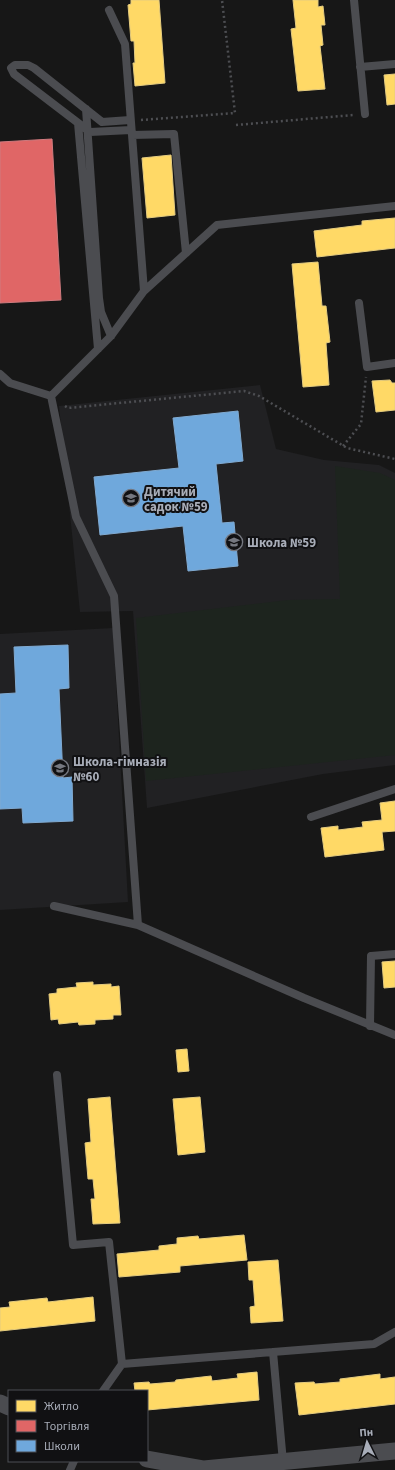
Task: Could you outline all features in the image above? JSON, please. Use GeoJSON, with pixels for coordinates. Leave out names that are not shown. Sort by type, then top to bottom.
{"type":"FeatureCollection","features":[{"type":"Feature","properties":{"kind":"street"},"geometry":{"type":"LineString","coordinates":[[148,1458],[204,1469],[395,1451]]}},
{"type":"Feature","properties":{"kind":"lane"},"geometry":{"type":"LineString","coordinates":[[354,0],[364,114]]}},
{"type":"Feature","properties":{"kind":"lane"},"geometry":{"type":"LineString","coordinates":[[109,10],[125,44],[144,290]]}},
{"type":"Feature","properties":{"kind":"lane"},"geometry":{"type":"LineString","coordinates":[[360,67],[395,64]]}},
{"type":"Feature","properties":{"kind":"lane"},"geometry":{"type":"LineString","coordinates":[[130,120],[102,122],[34,68],[28,65],[13,66],[11,68],[14,74],[90,132],[174,134],[186,253]]}},
{"type":"Feature","properties":{"kind":"lane"},"geometry":{"type":"LineString","coordinates":[[86,109],[99,298],[101,312],[111,336]]}},
{"type":"Feature","properties":{"kind":"lane"},"geometry":{"type":"LineString","coordinates":[[78,123],[98,349]]}},
{"type":"Feature","properties":{"kind":"lane"},"geometry":{"type":"LineString","coordinates":[[51,396],[111,336],[144,290],[217,225],[395,206]]}},
{"type":"Feature","properties":{"kind":"lane"},"geometry":{"type":"LineString","coordinates":[[359,303],[367,366],[395,363]]}},
{"type":"Feature","properties":{"kind":"lane"},"geometry":{"type":"LineString","coordinates":[[0,374],[10,383],[51,396]]}},
{"type":"Feature","properties":{"kind":"lane"},"geometry":{"type":"LineString","coordinates":[[51,396],[76,517],[114,596],[138,925]]}},
{"type":"Feature","properties":{"kind":"lane"},"geometry":{"type":"LineString","coordinates":[[312,818],[395,789]]}},
{"type":"Feature","properties":{"kind":"lane"},"geometry":{"type":"LineString","coordinates":[[54,906],[138,925],[395,1036]]}},
{"type":"Feature","properties":{"kind":"lane"},"geometry":{"type":"LineString","coordinates":[[370,1026],[371,956],[395,954]]}},
{"type":"Feature","properties":{"kind":"lane"},"geometry":{"type":"LineString","coordinates":[[57,1075],[73,1245],[109,1242],[122,1364],[104,1390]]}},
{"type":"Feature","properties":{"kind":"lane"},"geometry":{"type":"LineString","coordinates":[[122,1364],[374,1344],[395,1332]]}},
{"type":"Feature","properties":{"kind":"lane"},"geometry":{"type":"LineString","coordinates":[[273,1352],[283,1462]]}},
{"type":"Feature","properties":{"kind":"path"},"geometry":{"type":"LineString","coordinates":[[130,120],[235,112],[222,0]]}},
{"type":"Feature","properties":{"kind":"path"},"geometry":{"type":"LineString","coordinates":[[236,125],[364,114]]}},
{"type":"Feature","properties":{"kind":"path"},"geometry":{"type":"LineString","coordinates":[[343,446],[361,424],[367,366]]}},
{"type":"Feature","properties":{"kind":"path"},"geometry":{"type":"LineString","coordinates":[[51,396],[68,408],[244,391],[259,396],[343,446],[395,459]]}},
{"type":"Feature","properties":{"kind":"shaded area","name":"Школа №59"},"geometry":{"type":"Polygon","coordinates":[[[260,385],[276,449],[324,460],[379,465],[395,473],[395,765],[323,774],[147,808],[133,611],[80,612],[59,406],[260,385]]]}},
{"type":"Feature","properties":{"kind":"shaded area"},"geometry":{"type":"Polygon","coordinates":[[[335,466],[380,473],[395,480],[395,755],[146,781],[136,618],[288,600],[340,599],[335,466]]]}},
{"type":"Feature","properties":{"kind":"shaded area","name":"Школа-гімназія №60"},"geometry":{"type":"Polygon","coordinates":[[[113,628],[128,902],[0,910],[0,634],[113,628]]]}},
{"type":"Feature","properties":{"kind":"building: Житло"},"geometry":{"type":"Polygon","coordinates":[[[131,0],[159,0],[165,83],[135,86],[133,63],[135,63],[134,41],[131,41],[128,5],[131,4],[131,0]]]}},
{"type":"Feature","properties":{"kind":"building: Житло"},"geometry":{"type":"Polygon","coordinates":[[[293,0],[318,0],[318,7],[323,6],[325,25],[321,25],[323,45],[320,46],[325,89],[298,91],[291,29],[296,28],[293,0]]]}},
{"type":"Feature","properties":{"kind":"building: Житло"},"geometry":{"type":"Polygon","coordinates":[[[395,74],[395,104],[387,105],[384,75],[395,74]]]}},
{"type":"Feature","properties":{"kind":"building: Житло"},"geometry":{"type":"Polygon","coordinates":[[[171,155],[175,215],[147,218],[142,158],[171,155]]]}},
{"type":"Feature","properties":{"kind":"building: Житло"},"geometry":{"type":"Polygon","coordinates":[[[395,218],[395,248],[317,257],[314,231],[362,225],[362,221],[395,218]]]}},
{"type":"Feature","properties":{"kind":"building: Житло"},"geometry":{"type":"Polygon","coordinates":[[[318,262],[322,306],[326,306],[330,342],[326,343],[329,385],[303,387],[292,264],[318,262]]]}},
{"type":"Feature","properties":{"kind":"building: Житло"},"geometry":{"type":"Polygon","coordinates":[[[390,380],[392,383],[395,383],[395,410],[376,412],[372,381],[390,380]]]}},
{"type":"Feature","properties":{"kind":"building: Житло"},"geometry":{"type":"Polygon","coordinates":[[[395,801],[395,831],[382,832],[384,850],[325,857],[321,828],[338,826],[338,830],[363,827],[362,822],[382,820],[380,803],[395,801]]]}},
{"type":"Feature","properties":{"kind":"building: Житло"},"geometry":{"type":"Polygon","coordinates":[[[395,961],[395,987],[384,988],[382,962],[395,961]]]}},
{"type":"Feature","properties":{"kind":"building: Житло"},"geometry":{"type":"Polygon","coordinates":[[[93,982],[93,985],[111,984],[111,987],[119,986],[121,1015],[113,1015],[113,1019],[95,1020],[95,1024],[79,1025],[78,1022],[59,1024],[58,1019],[51,1020],[49,994],[57,993],[57,989],[77,987],[76,983],[93,982]]]}},
{"type":"Feature","properties":{"kind":"building: Житло"},"geometry":{"type":"Polygon","coordinates":[[[187,1049],[189,1071],[178,1072],[176,1050],[187,1049]]]}},
{"type":"Feature","properties":{"kind":"building: Житло"},"geometry":{"type":"Polygon","coordinates":[[[110,1097],[120,1223],[93,1224],[91,1199],[95,1199],[93,1179],[88,1179],[85,1143],[91,1142],[88,1099],[110,1097]]]}},
{"type":"Feature","properties":{"kind":"building: Житло"},"geometry":{"type":"Polygon","coordinates":[[[200,1097],[205,1152],[178,1155],[173,1099],[200,1097]]]}},
{"type":"Feature","properties":{"kind":"building: Житло"},"geometry":{"type":"Polygon","coordinates":[[[244,1235],[247,1260],[180,1266],[180,1272],[119,1277],[117,1254],[159,1250],[159,1246],[177,1244],[177,1238],[198,1236],[199,1239],[244,1235]]]}},
{"type":"Feature","properties":{"kind":"building: Житло"},"geometry":{"type":"Polygon","coordinates":[[[278,1260],[283,1321],[251,1323],[250,1307],[255,1306],[253,1280],[249,1280],[248,1262],[278,1260]]]}},
{"type":"Feature","properties":{"kind":"building: Житло"},"geometry":{"type":"Polygon","coordinates":[[[93,1297],[95,1321],[0,1331],[0,1308],[10,1307],[9,1302],[47,1298],[48,1302],[93,1297]]]}},
{"type":"Feature","properties":{"kind":"building: Житло"},"geometry":{"type":"Polygon","coordinates":[[[257,1372],[259,1400],[148,1410],[148,1390],[135,1390],[134,1383],[149,1382],[150,1384],[175,1382],[176,1380],[211,1376],[212,1381],[238,1378],[237,1374],[257,1372]]]}},
{"type":"Feature","properties":{"kind":"building: Житло"},"geometry":{"type":"Polygon","coordinates":[[[380,1374],[380,1379],[395,1377],[395,1404],[299,1415],[295,1383],[314,1382],[315,1384],[340,1382],[340,1379],[380,1374]]]}},
{"type":"Feature","properties":{"kind":"building: Торгівля"},"geometry":{"type":"Polygon","coordinates":[[[52,139],[61,300],[0,303],[0,142],[52,139]]]}},
{"type":"Feature","properties":{"kind":"building: Школи"},"geometry":{"type":"Polygon","coordinates":[[[238,411],[243,461],[216,464],[222,523],[234,522],[238,566],[188,571],[183,526],[100,535],[94,477],[179,468],[173,418],[238,411]]]}},
{"type":"Feature","properties":{"kind":"building: Школи"},"geometry":{"type":"Polygon","coordinates":[[[68,645],[69,688],[59,689],[63,778],[72,777],[73,821],[23,823],[22,808],[0,809],[0,694],[16,693],[14,647],[68,645]]]}},
{"type":"Feature","properties":{"kind":"place","name":"Дитячий садок №59"},"geometry":{"type":"Point","coordinates":[131,498]}},
{"type":"Feature","properties":{"kind":"place","name":"Школа №59"},"geometry":{"type":"Point","coordinates":[234,542]}},
{"type":"Feature","properties":{"kind":"place","name":"Школа-гімназія №60"},"geometry":{"type":"Point","coordinates":[60,768]}}]}
